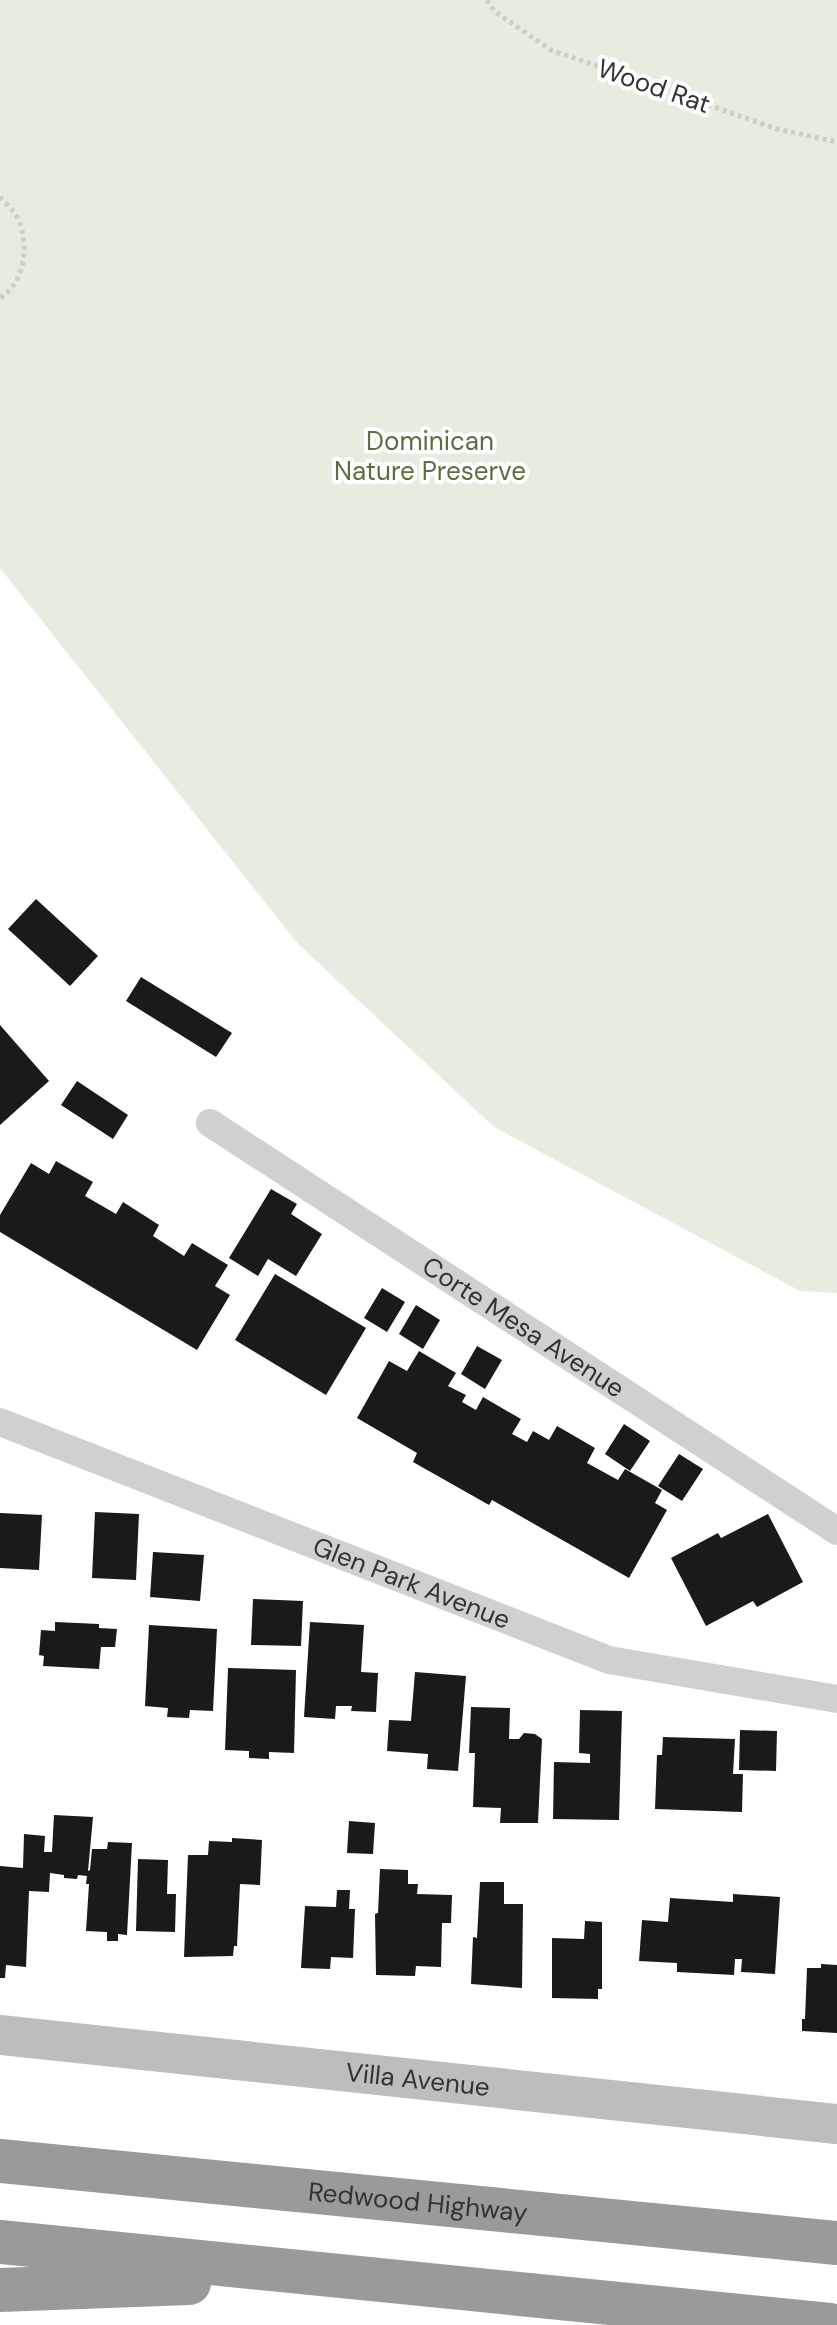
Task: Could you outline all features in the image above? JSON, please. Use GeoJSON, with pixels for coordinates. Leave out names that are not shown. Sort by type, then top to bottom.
{"type":"FeatureCollection","features":[{"type":"Feature","properties":{"kind":"highway","name":"Redwood Highway"},"geometry":{"type":"LineString","coordinates":[[0,2161],[837,2243]]}},
{"type":"Feature","properties":{"kind":"highway"},"geometry":{"type":"LineString","coordinates":[[0,2242],[830,2325]]}},
{"type":"Feature","properties":{"kind":"highway"},"geometry":{"type":"LineString","coordinates":[[0,2290],[360,2277]]}},
{"type":"Feature","properties":{"kind":"street","name":"Corte Mesa Avenue"},"geometry":{"type":"LineString","coordinates":[[210,1123],[837,1531]]}},
{"type":"Feature","properties":{"kind":"street","name":"Glen Park Avenue"},"geometry":{"type":"LineString","coordinates":[[0,1422],[609,1660],[837,1699]]}},
{"type":"Feature","properties":{"kind":"street","name":"Villa Avenue"},"geometry":{"type":"LineString","coordinates":[[0,2035],[837,2124]]}},
{"type":"Feature","properties":{"kind":"path","name":"Wood Rat"},"geometry":{"type":"LineString","coordinates":[[487,0],[494,11],[551,50],[777,129],[837,142]]}},
{"type":"Feature","properties":{"kind":"path"},"geometry":{"type":"LineString","coordinates":[[0,197],[17,216],[24,247],[20,276],[9,292],[0,298]]}},
{"type":"Feature","properties":{"kind":"green space","name":"Dominican Nature Preserve"},"geometry":{"type":"Polygon","coordinates":[[[0,0],[837,0],[837,1293],[800,1291],[494,1127],[298,944],[0,568],[0,0]]]}},
{"type":"Feature","properties":{"kind":"building"},"geometry":{"type":"Polygon","coordinates":[[[36,899],[98,956],[70,986],[8,929],[36,899]]]}},
{"type":"Feature","properties":{"kind":"building"},"geometry":{"type":"Polygon","coordinates":[[[141,977],[232,1033],[216,1057],[126,1001],[141,977]]]}},
{"type":"Feature","properties":{"kind":"building"},"geometry":{"type":"Polygon","coordinates":[[[0,1025],[49,1081],[0,1125],[0,1025]]]}},
{"type":"Feature","properties":{"kind":"building"},"geometry":{"type":"Polygon","coordinates":[[[77,1081],[128,1115],[113,1139],[61,1105],[77,1081]]]}},
{"type":"Feature","properties":{"kind":"building"},"geometry":{"type":"Polygon","coordinates":[[[56,1161],[93,1182],[85,1196],[116,1214],[123,1202],[159,1225],[153,1236],[184,1256],[192,1243],[228,1265],[215,1286],[230,1295],[197,1350],[0,1232],[0,1215],[31,1163],[49,1174],[56,1161]]]}},
{"type":"Feature","properties":{"kind":"building"},"geometry":{"type":"Polygon","coordinates":[[[271,1189],[297,1204],[291,1214],[322,1234],[296,1276],[268,1259],[258,1276],[229,1258],[271,1189]]]}},
{"type":"Feature","properties":{"kind":"building"},"geometry":{"type":"Polygon","coordinates":[[[275,1274],[366,1328],[326,1395],[235,1340],[275,1274]]]}},
{"type":"Feature","properties":{"kind":"building"},"geometry":{"type":"Polygon","coordinates":[[[382,1288],[405,1302],[387,1332],[364,1318],[382,1288]]]}},
{"type":"Feature","properties":{"kind":"building"},"geometry":{"type":"Polygon","coordinates":[[[416,1305],[440,1320],[423,1349],[399,1334],[416,1305]]]}},
{"type":"Feature","properties":{"kind":"building"},"geometry":{"type":"Polygon","coordinates":[[[477,1346],[502,1360],[485,1389],[461,1374],[477,1346]]]}},
{"type":"Feature","properties":{"kind":"building"},"geometry":{"type":"Polygon","coordinates":[[[419,1351],[456,1373],[448,1386],[466,1395],[462,1402],[476,1410],[483,1397],[521,1419],[512,1434],[527,1442],[533,1431],[549,1440],[557,1426],[595,1448],[587,1463],[618,1480],[625,1469],[662,1490],[655,1503],[667,1510],[629,1578],[492,1500],[489,1505],[413,1462],[417,1453],[357,1418],[389,1361],[407,1371],[419,1351]]]}},
{"type":"Feature","properties":{"kind":"building"},"geometry":{"type":"Polygon","coordinates":[[[624,1424],[650,1441],[630,1471],[605,1454],[624,1424]]]}},
{"type":"Feature","properties":{"kind":"building"},"geometry":{"type":"Polygon","coordinates":[[[679,1454],[703,1469],[682,1501],[658,1486],[679,1454]]]}},
{"type":"Feature","properties":{"kind":"building"},"geometry":{"type":"Polygon","coordinates":[[[95,1512],[139,1514],[136,1580],[92,1578],[95,1512]]]}},
{"type":"Feature","properties":{"kind":"building"},"geometry":{"type":"Polygon","coordinates":[[[0,1513],[42,1515],[39,1570],[0,1568],[0,1513]]]}},
{"type":"Feature","properties":{"kind":"building"},"geometry":{"type":"Polygon","coordinates":[[[768,1514],[803,1582],[757,1607],[753,1601],[706,1626],[671,1558],[718,1533],[721,1538],[768,1514]]]}},
{"type":"Feature","properties":{"kind":"building"},"geometry":{"type":"Polygon","coordinates":[[[153,1552],[204,1555],[200,1601],[150,1597],[153,1552]]]}},
{"type":"Feature","properties":{"kind":"building"},"geometry":{"type":"Polygon","coordinates":[[[253,1599],[303,1601],[301,1646],[251,1645],[253,1599]]]}},
{"type":"Feature","properties":{"kind":"building"},"geometry":{"type":"Polygon","coordinates":[[[55,1622],[99,1624],[99,1628],[117,1629],[115,1647],[101,1647],[99,1669],[43,1666],[44,1656],[39,1655],[41,1630],[55,1631],[55,1622]]]}},
{"type":"Feature","properties":{"kind":"building"},"geometry":{"type":"Polygon","coordinates":[[[310,1622],[364,1625],[361,1672],[378,1673],[376,1712],[351,1711],[352,1706],[336,1706],[335,1719],[304,1717],[310,1622]]]}},
{"type":"Feature","properties":{"kind":"building"},"geometry":{"type":"Polygon","coordinates":[[[149,1625],[217,1629],[213,1711],[190,1710],[189,1718],[167,1717],[168,1708],[145,1706],[149,1625]]]}},
{"type":"Feature","properties":{"kind":"building"},"geometry":{"type":"Polygon","coordinates":[[[228,1668],[296,1670],[294,1753],[269,1752],[269,1759],[249,1758],[249,1751],[225,1750],[228,1668]]]}},
{"type":"Feature","properties":{"kind":"building"},"geometry":{"type":"Polygon","coordinates":[[[415,1672],[466,1676],[458,1771],[427,1769],[428,1754],[387,1751],[389,1720],[411,1721],[415,1672]]]}},
{"type":"Feature","properties":{"kind":"building"},"geometry":{"type":"Polygon","coordinates":[[[471,1707],[510,1708],[509,1739],[519,1739],[524,1733],[535,1734],[542,1739],[538,1823],[500,1823],[501,1808],[473,1807],[475,1753],[469,1753],[471,1707]]]}},
{"type":"Feature","properties":{"kind":"building"},"geometry":{"type":"Polygon","coordinates":[[[580,1710],[622,1711],[619,1820],[553,1819],[554,1762],[590,1763],[590,1754],[579,1753],[580,1710]]]}},
{"type":"Feature","properties":{"kind":"building"},"geometry":{"type":"Polygon","coordinates":[[[740,1730],[777,1731],[776,1771],[739,1770],[740,1730]]]}},
{"type":"Feature","properties":{"kind":"building"},"geometry":{"type":"Polygon","coordinates":[[[663,1737],[735,1739],[733,1774],[743,1774],[742,1812],[655,1809],[657,1755],[662,1755],[663,1737]]]}},
{"type":"Feature","properties":{"kind":"building"},"geometry":{"type":"Polygon","coordinates":[[[54,1815],[93,1817],[88,1871],[92,1849],[107,1849],[108,1842],[132,1843],[127,1935],[118,1934],[118,1941],[107,1941],[107,1932],[86,1931],[87,1876],[64,1878],[64,1875],[50,1873],[49,1892],[29,1891],[26,1967],[6,1965],[5,1978],[0,1978],[0,1866],[23,1868],[24,1834],[45,1836],[44,1852],[52,1852],[54,1815]]]}},
{"type":"Feature","properties":{"kind":"building"},"geometry":{"type":"Polygon","coordinates":[[[349,1821],[375,1823],[373,1854],[347,1853],[349,1821]]]}},
{"type":"Feature","properties":{"kind":"building"},"geometry":{"type":"Polygon","coordinates":[[[232,1838],[262,1840],[260,1885],[240,1884],[237,1946],[234,1946],[233,1956],[184,1957],[188,1855],[208,1855],[209,1841],[232,1842],[232,1838]]]}},
{"type":"Feature","properties":{"kind":"building"},"geometry":{"type":"Polygon","coordinates":[[[138,1859],[168,1860],[167,1894],[176,1894],[175,1932],[136,1931],[138,1859]]]}},
{"type":"Feature","properties":{"kind":"building"},"geometry":{"type":"Polygon","coordinates":[[[380,1869],[408,1870],[408,1884],[418,1884],[417,1894],[452,1895],[451,1923],[442,1923],[441,1967],[416,1966],[415,1976],[376,1975],[375,1914],[378,1913],[380,1869]]]}},
{"type":"Feature","properties":{"kind":"building"},"geometry":{"type":"Polygon","coordinates":[[[480,1882],[504,1882],[504,1904],[523,1904],[522,1988],[471,1984],[480,1882]]]}},
{"type":"Feature","properties":{"kind":"building"},"geometry":{"type":"Polygon","coordinates":[[[337,1890],[350,1890],[349,1909],[355,1909],[353,1958],[331,1957],[330,1969],[301,1968],[305,1906],[336,1907],[337,1890]]]}},
{"type":"Feature","properties":{"kind":"building"},"geometry":{"type":"Polygon","coordinates":[[[733,1894],[780,1897],[775,1974],[741,1972],[742,1959],[735,1959],[734,1975],[677,1972],[677,1963],[639,1961],[642,1920],[668,1922],[670,1898],[733,1902],[733,1894]]]}},
{"type":"Feature","properties":{"kind":"building"},"geometry":{"type":"Polygon","coordinates":[[[585,1921],[602,1922],[602,1989],[598,1989],[598,1999],[552,1998],[552,1938],[584,1939],[585,1921]]]}},
{"type":"Feature","properties":{"kind":"building"},"geometry":{"type":"Polygon","coordinates":[[[821,1964],[837,1965],[837,2033],[802,2031],[807,1968],[821,1968],[821,1964]]]}}]}
